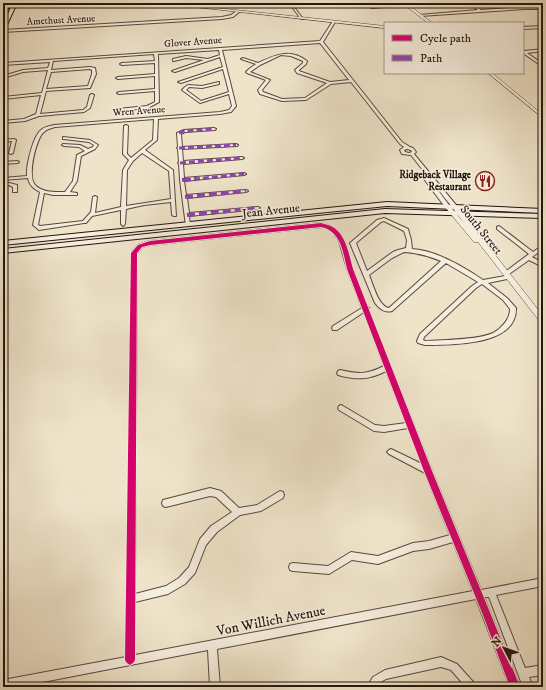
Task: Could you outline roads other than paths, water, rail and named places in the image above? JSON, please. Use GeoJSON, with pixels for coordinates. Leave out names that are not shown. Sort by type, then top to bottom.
{"type":"FeatureCollection","features":[{"type":"Feature","properties":{"kind":"main road"},"geometry":{"type":"LineString","coordinates":[[3,14],[8,3]]}},
{"type":"Feature","properties":{"kind":"main road"},"geometry":{"type":"LineString","coordinates":[[3,30],[15,3]]}},
{"type":"Feature","properties":{"kind":"main road","name":"Jean Avenue"},"geometry":{"type":"LineString","coordinates":[[3,251],[329,213],[387,204],[447,206],[459,213],[543,216]]}},
{"type":"Feature","properties":{"kind":"main road","name":"Jean Avenue"},"geometry":{"type":"LineString","coordinates":[[3,245],[188,225],[329,213],[453,209],[543,211]]}},
{"type":"Feature","properties":{"kind":"main road"},"geometry":{"type":"LineString","coordinates":[[3,245],[12,246],[12,250]]}},
{"type":"Feature","properties":{"kind":"street"},"geometry":{"type":"LineString","coordinates":[[160,3],[384,27]]}},
{"type":"Feature","properties":{"kind":"street"},"geometry":{"type":"LineString","coordinates":[[290,3],[302,18]]}},
{"type":"Feature","properties":{"kind":"street"},"geometry":{"type":"LineString","coordinates":[[361,3],[372,7],[407,4],[429,22]]}},
{"type":"Feature","properties":{"kind":"street"},"geometry":{"type":"LineString","coordinates":[[471,3],[480,11]]}},
{"type":"Feature","properties":{"kind":"street"},"geometry":{"type":"LineString","coordinates":[[420,15],[543,8]]}},
{"type":"Feature","properties":{"kind":"street","name":"Amethust Avenue"},"geometry":{"type":"LineString","coordinates":[[3,30],[222,18],[232,16],[238,12]]}},
{"type":"Feature","properties":{"kind":"street"},"geometry":{"type":"LineString","coordinates":[[334,22],[321,42],[401,143],[414,152],[409,154],[402,152],[401,143]]}},
{"type":"Feature","properties":{"kind":"street"},"geometry":{"type":"LineString","coordinates":[[524,28],[543,27]]}},
{"type":"Feature","properties":{"kind":"street","name":"Glover Avenue"},"geometry":{"type":"LineString","coordinates":[[3,63],[321,42]]}},
{"type":"Feature","properties":{"kind":"street","name":"Wren Avenue"},"geometry":{"type":"LineString","coordinates":[[42,192],[32,186],[29,177],[29,170],[38,136],[46,129],[60,126],[228,112],[232,110],[234,106],[220,49]]}},
{"type":"Feature","properties":{"kind":"street"},"geometry":{"type":"LineString","coordinates":[[524,51],[543,50]]}},
{"type":"Feature","properties":{"kind":"street"},"geometry":{"type":"LineString","coordinates":[[524,52],[543,66]]}},
{"type":"Feature","properties":{"kind":"street"},"geometry":{"type":"LineString","coordinates":[[150,53],[151,60],[154,62]]}},
{"type":"Feature","properties":{"kind":"street"},"geometry":{"type":"LineString","coordinates":[[119,110],[153,106],[157,100],[154,62],[156,53]]}},
{"type":"Feature","properties":{"kind":"street"},"geometry":{"type":"LineString","coordinates":[[330,83],[308,98],[279,100],[260,91],[268,80],[248,72],[250,68],[279,55],[289,55],[305,61],[305,63],[296,70],[298,72],[330,83],[352,81]]}},
{"type":"Feature","properties":{"kind":"street"},"geometry":{"type":"LineString","coordinates":[[174,71],[221,56]]}},
{"type":"Feature","properties":{"kind":"street"},"geometry":{"type":"LineString","coordinates":[[174,60],[188,57],[210,60]]}},
{"type":"Feature","properties":{"kind":"street"},"geometry":{"type":"LineString","coordinates":[[243,59],[258,64]]}},
{"type":"Feature","properties":{"kind":"street"},"geometry":{"type":"LineString","coordinates":[[38,116],[52,60]]}},
{"type":"Feature","properties":{"kind":"street"},"geometry":{"type":"LineString","coordinates":[[122,64],[154,62]]}},
{"type":"Feature","properties":{"kind":"street"},"geometry":{"type":"LineString","coordinates":[[180,82],[224,68]]}},
{"type":"Feature","properties":{"kind":"street"},"geometry":{"type":"LineString","coordinates":[[3,77],[23,71],[94,69],[89,87],[3,98]]}},
{"type":"Feature","properties":{"kind":"street"},"geometry":{"type":"LineString","coordinates":[[491,74],[543,117]]}},
{"type":"Feature","properties":{"kind":"street"},"geometry":{"type":"LineString","coordinates":[[118,78],[155,75]]}},
{"type":"Feature","properties":{"kind":"street"},"geometry":{"type":"LineString","coordinates":[[218,83],[203,88],[189,86],[184,90],[200,102],[230,93]]}},
{"type":"Feature","properties":{"kind":"street"},"geometry":{"type":"LineString","coordinates":[[119,93],[156,90]]}},
{"type":"Feature","properties":{"kind":"street"},"geometry":{"type":"LineString","coordinates":[[3,122],[25,120],[38,116],[84,111],[89,107],[92,95]]}},
{"type":"Feature","properties":{"kind":"street"},"geometry":{"type":"LineString","coordinates":[[122,224],[124,173],[131,160],[155,140],[156,118]]}},
{"type":"Feature","properties":{"kind":"street"},"geometry":{"type":"LineString","coordinates":[[126,126],[125,154],[131,160]]}},
{"type":"Feature","properties":{"kind":"street"},"geometry":{"type":"LineString","coordinates":[[188,225],[180,163],[180,132],[214,129]]}},
{"type":"Feature","properties":{"kind":"street"},"geometry":{"type":"LineString","coordinates":[[64,138],[90,141],[96,144],[96,146],[79,155],[75,181],[67,193]]}},
{"type":"Feature","properties":{"kind":"street"},"geometry":{"type":"LineString","coordinates":[[3,140],[14,140],[11,153]]}},
{"type":"Feature","properties":{"kind":"street"},"geometry":{"type":"LineString","coordinates":[[64,145],[80,146],[88,151]]}},
{"type":"Feature","properties":{"kind":"street"},"geometry":{"type":"LineString","coordinates":[[179,148],[236,145]]}},
{"type":"Feature","properties":{"kind":"street"},"geometry":{"type":"LineString","coordinates":[[402,149],[408,148]]}},
{"type":"Feature","properties":{"kind":"street"},"geometry":{"type":"LineString","coordinates":[[143,150],[171,170],[174,215]]}},
{"type":"Feature","properties":{"kind":"street","name":"South Street"},"geometry":{"type":"LineString","coordinates":[[409,154],[447,206]]}},
{"type":"Feature","properties":{"kind":"street","name":"South Street"},"geometry":{"type":"LineString","coordinates":[[409,154],[543,321]]}},
{"type":"Feature","properties":{"kind":"street"},"geometry":{"type":"LineString","coordinates":[[180,163],[242,158]]}},
{"type":"Feature","properties":{"kind":"street"},"geometry":{"type":"LineString","coordinates":[[3,163],[17,162]]}},
{"type":"Feature","properties":{"kind":"street"},"geometry":{"type":"LineString","coordinates":[[182,180],[244,174]]}},
{"type":"Feature","properties":{"kind":"street"},"geometry":{"type":"LineString","coordinates":[[3,179],[29,177]]}},
{"type":"Feature","properties":{"kind":"street"},"geometry":{"type":"LineString","coordinates":[[3,185],[13,185],[15,186],[15,191]]}},
{"type":"Feature","properties":{"kind":"street"},"geometry":{"type":"LineString","coordinates":[[185,197],[246,191]]}},
{"type":"Feature","properties":{"kind":"street"},"geometry":{"type":"LineString","coordinates":[[75,194],[42,192],[35,220],[35,225],[37,228],[81,224],[91,215],[173,200]]}},
{"type":"Feature","properties":{"kind":"street"},"geometry":{"type":"LineString","coordinates":[[91,215],[95,197]]}},
{"type":"Feature","properties":{"kind":"street"},"geometry":{"type":"LineString","coordinates":[[187,215],[258,208]]}},
{"type":"Feature","properties":{"kind":"street","name":"South Street"},"geometry":{"type":"LineString","coordinates":[[459,213],[506,275]]}},
{"type":"Feature","properties":{"kind":"street"},"geometry":{"type":"LineString","coordinates":[[409,250],[409,240],[406,230],[389,220],[380,220],[353,243],[378,304],[382,308],[388,310],[394,306],[445,261]]}},
{"type":"Feature","properties":{"kind":"street"},"geometry":{"type":"LineString","coordinates":[[130,660],[134,256],[136,250],[140,246],[150,242],[326,225],[333,228],[339,236],[428,471],[515,687]]}},
{"type":"Feature","properties":{"kind":"street"},"geometry":{"type":"LineString","coordinates":[[498,228],[543,265]]}},
{"type":"Feature","properties":{"kind":"street"},"geometry":{"type":"LineString","coordinates":[[366,274],[399,252],[409,250],[445,261],[482,282],[513,308],[512,316],[505,327],[495,335],[485,337],[428,344],[420,341],[422,336],[474,287],[482,282],[506,275],[530,255],[543,247]]}},
{"type":"Feature","properties":{"kind":"street"},"geometry":{"type":"LineString","coordinates":[[335,328],[366,308]]}},
{"type":"Feature","properties":{"kind":"street"},"geometry":{"type":"LineString","coordinates":[[340,373],[361,377],[368,376],[388,367]]}},
{"type":"Feature","properties":{"kind":"street"},"geometry":{"type":"LineString","coordinates":[[341,408],[374,428],[384,429],[411,425]]}},
{"type":"Feature","properties":{"kind":"street"},"geometry":{"type":"LineString","coordinates":[[391,452],[428,471]]}},
{"type":"Feature","properties":{"kind":"street"},"geometry":{"type":"LineString","coordinates":[[166,503],[210,492],[218,494],[238,512]]}},
{"type":"Feature","properties":{"kind":"street"},"geometry":{"type":"LineString","coordinates":[[130,599],[168,590],[182,581],[192,570],[200,548],[208,536],[238,512],[258,508],[280,495]]}},
{"type":"Feature","properties":{"kind":"street"},"geometry":{"type":"LineString","coordinates":[[293,568],[329,570],[351,556],[378,560],[413,547],[429,545],[455,537]]}},
{"type":"Feature","properties":{"kind":"street","name":"Von Willich Avenue"},"geometry":{"type":"LineString","coordinates":[[3,685],[19,685],[130,660],[212,646],[543,582]]}},
{"type":"Feature","properties":{"kind":"street"},"geometry":{"type":"LineString","coordinates":[[491,592],[528,687]]}},
{"type":"Feature","properties":{"kind":"street"},"geometry":{"type":"LineString","coordinates":[[212,646],[216,687]]}},
{"type":"Feature","properties":{"kind":"street"},"geometry":{"type":"LineString","coordinates":[[372,687],[376,680],[385,675],[441,662],[454,667],[472,687]]}},
{"type":"Feature","properties":{"kind":"street"},"geometry":{"type":"LineString","coordinates":[[522,673],[543,670]]}},
{"type":"Feature","properties":{"kind":"place","name":"Ridgeback Village Restaurant"},"geometry":{"type":"Point","coordinates":[485,181]}}]}
